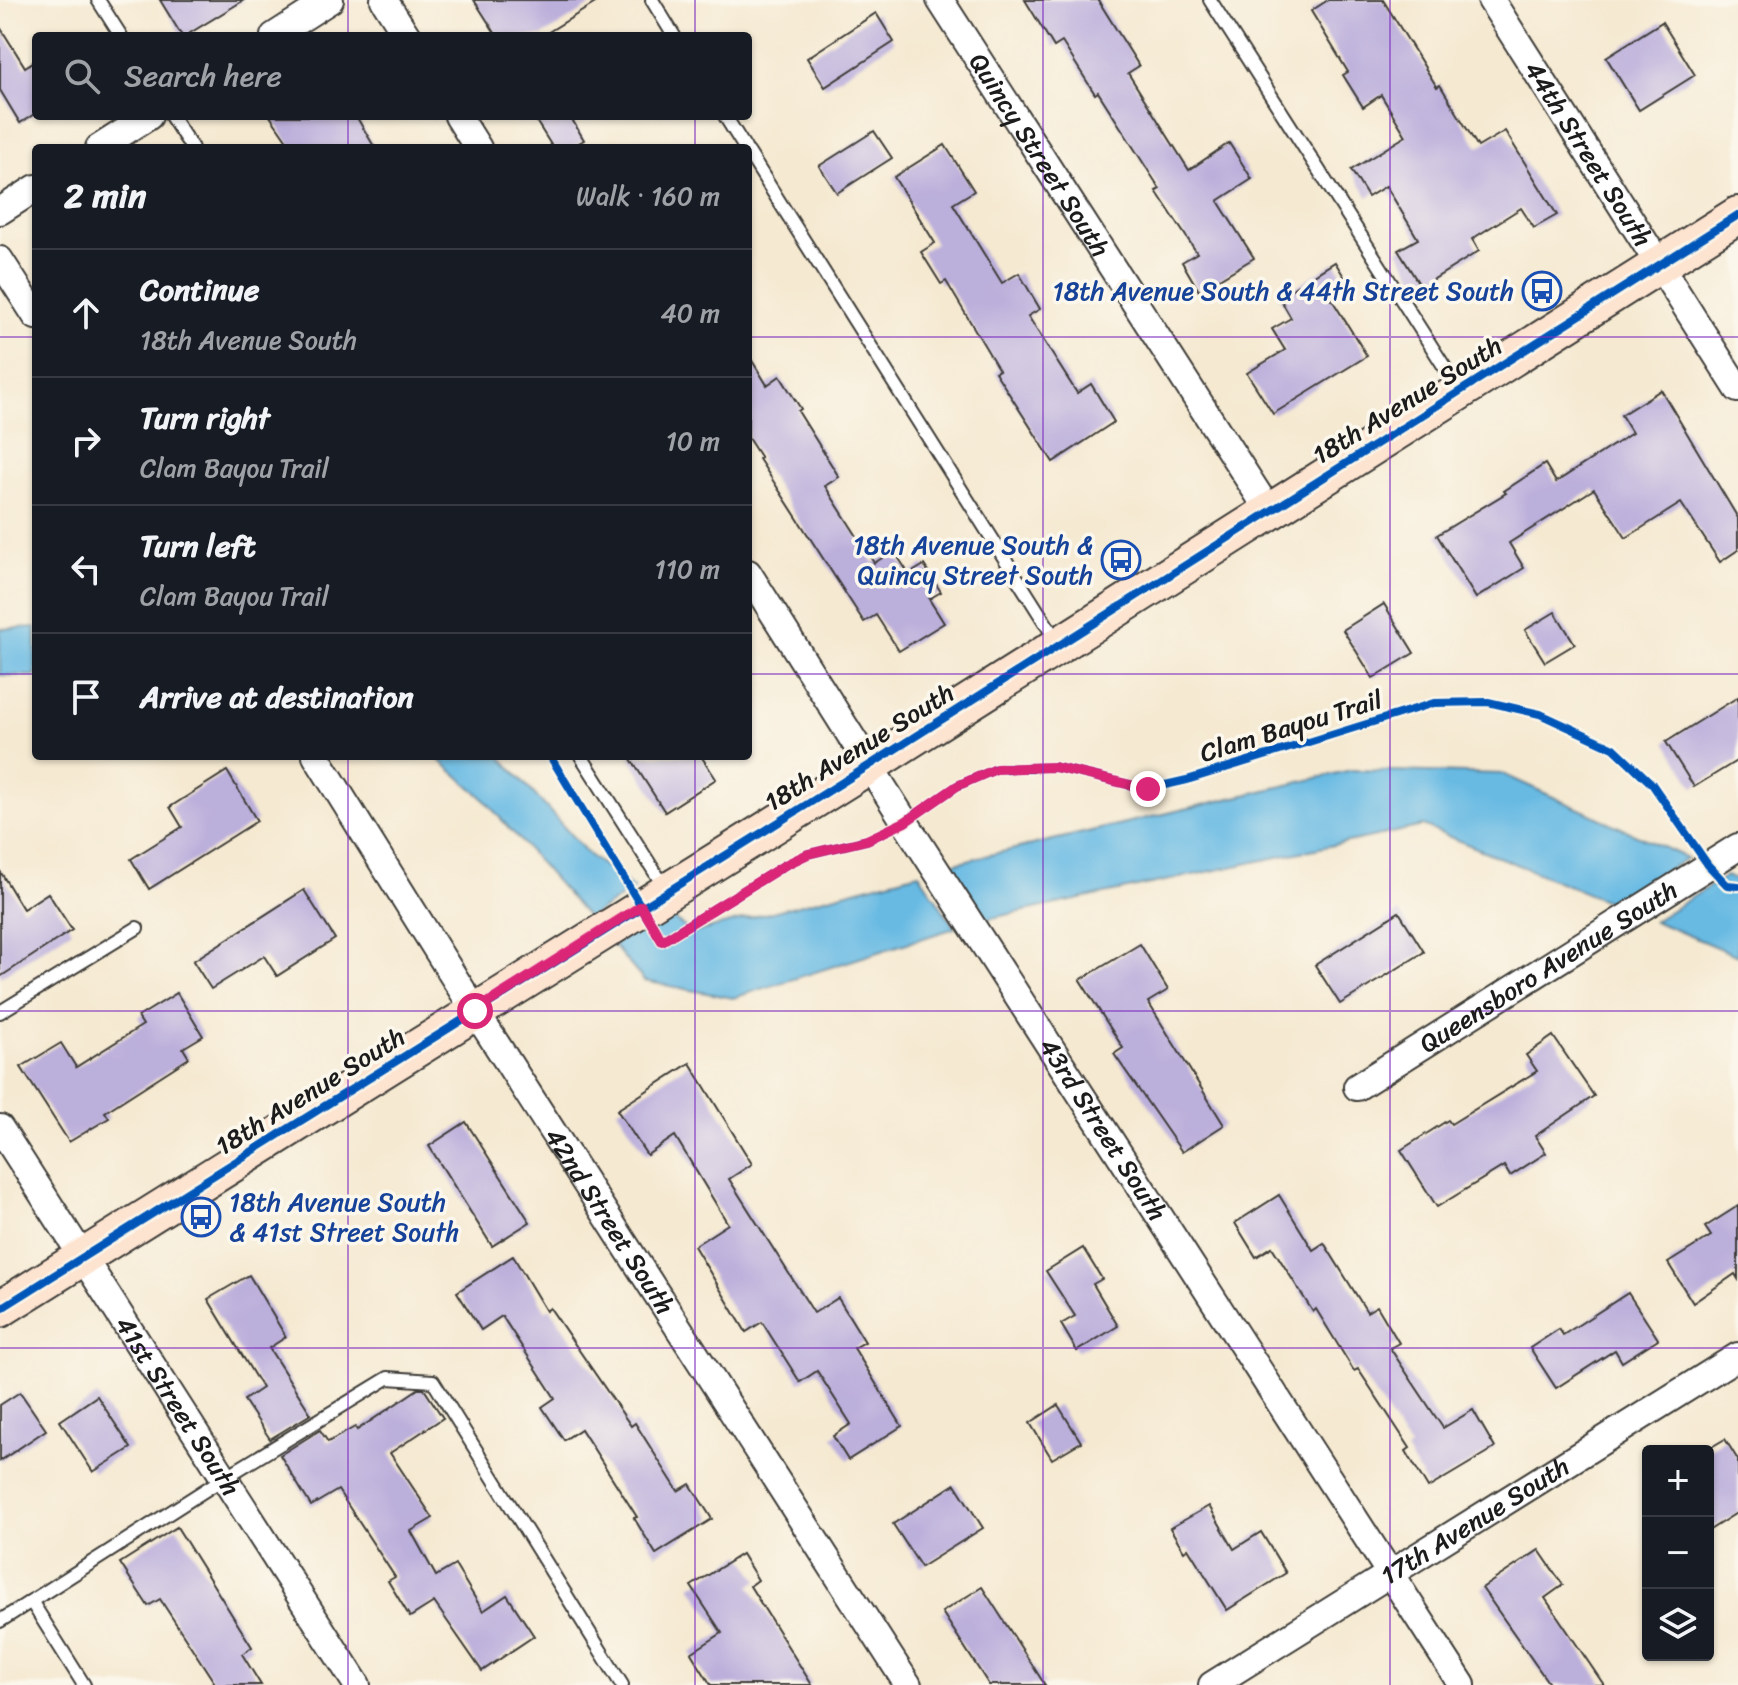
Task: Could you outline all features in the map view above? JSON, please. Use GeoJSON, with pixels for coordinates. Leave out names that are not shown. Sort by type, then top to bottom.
{"type":"FeatureCollection","features":[{"type":"Feature","properties":{"kind":"street"},"geometry":{"type":"LineString","coordinates":[[280,32],[330,0]]}},
{"type":"Feature","properties":{"kind":"street"},"geometry":{"type":"LineString","coordinates":[[384,0],[404,32]]}},
{"type":"Feature","properties":{"kind":"street","name":"Quincy Street South"},"geometry":{"type":"LineString","coordinates":[[940,0],[1269,511]]}},
{"type":"Feature","properties":{"kind":"street","name":"44th Street South"},"geometry":{"type":"LineString","coordinates":[[1491,0],[1738,389]]}},
{"type":"Feature","properties":{"kind":"street"},"geometry":{"type":"LineString","coordinates":[[105,144],[143,120]]}},
{"type":"Feature","properties":{"kind":"street"},"geometry":{"type":"LineString","coordinates":[[460,120],[476,144]]}},
{"type":"Feature","properties":{"kind":"street"},"geometry":{"type":"LineString","coordinates":[[0,211],[32,191]]}},
{"type":"Feature","properties":{"kind":"street","name":"18th Avenue South"},"geometry":{"type":"LineString","coordinates":[[0,1309],[870,765],[1738,215]]}},
{"type":"Feature","properties":{"kind":"street"},"geometry":{"type":"LineString","coordinates":[[0,260],[32,310]]}},
{"type":"Feature","properties":{"kind":"street","name":"43rd Street South"},"geometry":{"type":"LineString","coordinates":[[752,579],[1462,1685]]}},
{"type":"Feature","properties":{"kind":"street","name":"42nd Street South"},"geometry":{"type":"LineString","coordinates":[[318,760],[475,1011],[908,1685]]}},
{"type":"Feature","properties":{"kind":"street","name":"Queensboro Avenue South"},"geometry":{"type":"LineString","coordinates":[[1357,1087],[1738,847]]}},
{"type":"Feature","properties":{"kind":"street","name":"41st Street South"},"geometry":{"type":"LineString","coordinates":[[0,1128],[357,1685]]}},
{"type":"Feature","properties":{"kind":"street","name":"17th Avenue South"},"geometry":{"type":"LineString","coordinates":[[1212,1685],[1738,1356]]}},
{"type":"Feature","properties":{"kind":"lane"},"geometry":{"type":"LineString","coordinates":[[98,0],[118,32]]}},
{"type":"Feature","properties":{"kind":"lane"},"geometry":{"type":"LineString","coordinates":[[652,0],[672,32]]}},
{"type":"Feature","properties":{"kind":"lane"},"geometry":{"type":"LineString","coordinates":[[1210,0],[1460,391]]}},
{"type":"Feature","properties":{"kind":"lane"},"geometry":{"type":"LineString","coordinates":[[174,120],[189,144]]}},
{"type":"Feature","properties":{"kind":"lane"},"geometry":{"type":"LineString","coordinates":[[728,120],[743,144]]}},
{"type":"Feature","properties":{"kind":"lane"},"geometry":{"type":"LineString","coordinates":[[752,158],[1059,644]]}},
{"type":"Feature","properties":{"kind":"lane"},"geometry":{"type":"LineString","coordinates":[[584,760],[667,890]]}},
{"type":"Feature","properties":{"kind":"lane"},"geometry":{"type":"LineString","coordinates":[[0,1012],[137,928]]}},
{"type":"Feature","properties":{"kind":"lane"},"geometry":{"type":"LineString","coordinates":[[0,1621],[388,1378],[433,1381],[622,1685]]}},
{"type":"Feature","properties":{"kind":"lane"},"geometry":{"type":"LineString","coordinates":[[31,1601],[84,1685]]}},
{"type":"Feature","properties":{"kind":"water"},"geometry":{"type":"Polygon","coordinates":[[[32,627],[32,676],[0,675],[0,629],[32,627]]]}},
{"type":"Feature","properties":{"kind":"water"},"geometry":{"type":"Polygon","coordinates":[[[440,760],[504,760],[589,855],[634,889],[588,918],[481,796],[440,760]]]}},
{"type":"Feature","properties":{"kind":"water"},"geometry":{"type":"Polygon","coordinates":[[[1351,770],[1503,774],[1687,858],[1613,904],[1423,826],[987,919],[951,864],[1351,770]]]}},
{"type":"Feature","properties":{"kind":"water"},"geometry":{"type":"Polygon","coordinates":[[[919,873],[955,928],[733,998],[644,981],[613,945],[665,913],[693,933],[919,873]]]}},
{"type":"Feature","properties":{"kind":"water"},"geometry":{"type":"Polygon","coordinates":[[[1726,876],[1738,881],[1738,956],[1654,921],[1726,876]]]}},
{"type":"Feature","properties":{"kind":"building"},"geometry":{"type":"Polygon","coordinates":[[[160,0],[244,0],[192,32],[180,32],[160,0]]]}},
{"type":"Feature","properties":{"kind":"building"},"geometry":{"type":"Polygon","coordinates":[[[474,0],[600,0],[548,32],[494,32],[474,0]]]}},
{"type":"Feature","properties":{"kind":"building"},"geometry":{"type":"Polygon","coordinates":[[[1025,0],[1098,0],[1139,66],[1128,73],[1189,170],[1229,143],[1252,179],[1218,201],[1254,258],[1199,291],[1182,262],[1197,253],[1156,191],[1160,189],[1098,92],[1095,94],[1062,42],[1054,47],[1025,0]]]}},
{"type":"Feature","properties":{"kind":"building"},"geometry":{"type":"Polygon","coordinates":[[[1328,0],[1383,0],[1478,147],[1505,131],[1557,215],[1534,228],[1521,208],[1472,239],[1479,251],[1421,287],[1398,250],[1418,239],[1386,186],[1368,197],[1351,170],[1406,136],[1381,95],[1363,107],[1343,75],[1348,72],[1311,11],[1328,0]]]}},
{"type":"Feature","properties":{"kind":"building"},"geometry":{"type":"Polygon","coordinates":[[[876,13],[894,42],[825,87],[807,58],[876,13]]]}},
{"type":"Feature","properties":{"kind":"building"},"geometry":{"type":"Polygon","coordinates":[[[1662,22],[1695,75],[1639,110],[1606,57],[1662,22]]]}},
{"type":"Feature","properties":{"kind":"building"},"geometry":{"type":"Polygon","coordinates":[[[0,27],[25,67],[32,63],[32,116],[20,123],[0,90],[0,27]]]}},
{"type":"Feature","properties":{"kind":"building"},"geometry":{"type":"Polygon","coordinates":[[[273,120],[358,120],[373,144],[289,144],[273,120]]]}},
{"type":"Feature","properties":{"kind":"building"},"geometry":{"type":"Polygon","coordinates":[[[536,120],[572,120],[584,140],[577,144],[550,144],[536,120]]]}},
{"type":"Feature","properties":{"kind":"building"},"geometry":{"type":"Polygon","coordinates":[[[874,131],[892,158],[837,193],[819,166],[874,131]]]}},
{"type":"Feature","properties":{"kind":"building"},"geometry":{"type":"Polygon","coordinates":[[[945,145],[974,191],[953,204],[1002,283],[1019,273],[1040,309],[1028,316],[1077,393],[1091,384],[1114,422],[1053,462],[995,372],[999,370],[946,281],[941,284],[921,252],[935,243],[894,177],[945,145]]]}},
{"type":"Feature","properties":{"kind":"building"},"geometry":{"type":"Polygon","coordinates":[[[1335,262],[1348,283],[1329,295],[1367,356],[1273,414],[1247,373],[1285,350],[1272,329],[1291,318],[1279,297],[1335,262]]]}},
{"type":"Feature","properties":{"kind":"building"},"geometry":{"type":"Polygon","coordinates":[[[752,361],[767,385],[780,376],[801,409],[798,411],[839,477],[825,486],[874,563],[894,551],[909,574],[924,565],[941,592],[929,599],[944,623],[899,651],[876,615],[864,622],[752,444],[752,361]]]}},
{"type":"Feature","properties":{"kind":"building"},"geometry":{"type":"Polygon","coordinates":[[[1661,390],[1738,518],[1738,550],[1720,562],[1681,503],[1626,538],[1594,489],[1509,543],[1524,568],[1476,598],[1437,535],[1506,493],[1504,491],[1545,464],[1556,482],[1632,433],[1621,415],[1661,390]]]}},
{"type":"Feature","properties":{"kind":"building"},"geometry":{"type":"Polygon","coordinates":[[[1384,604],[1414,653],[1373,678],[1343,630],[1384,604]]]}},
{"type":"Feature","properties":{"kind":"building"},"geometry":{"type":"Polygon","coordinates":[[[1555,612],[1575,644],[1545,662],[1525,630],[1555,612]]]}},
{"type":"Feature","properties":{"kind":"building"},"geometry":{"type":"Polygon","coordinates":[[[1738,697],[1738,760],[1694,787],[1666,742],[1738,697]]]}},
{"type":"Feature","properties":{"kind":"building"},"geometry":{"type":"Polygon","coordinates":[[[632,760],[704,760],[716,779],[665,812],[632,760]]]}},
{"type":"Feature","properties":{"kind":"building"},"geometry":{"type":"Polygon","coordinates":[[[227,771],[257,821],[149,889],[131,859],[182,827],[170,807],[227,771]]]}},
{"type":"Feature","properties":{"kind":"building"},"geometry":{"type":"Polygon","coordinates":[[[0,871],[23,909],[48,893],[72,930],[0,977],[0,871]]]}},
{"type":"Feature","properties":{"kind":"building"},"geometry":{"type":"Polygon","coordinates":[[[304,890],[335,939],[277,976],[264,956],[211,989],[193,961],[304,890]]]}},
{"type":"Feature","properties":{"kind":"building"},"geometry":{"type":"Polygon","coordinates":[[[1399,912],[1424,952],[1340,1004],[1315,965],[1399,912]]]}},
{"type":"Feature","properties":{"kind":"building"},"geometry":{"type":"Polygon","coordinates":[[[1140,944],[1168,990],[1148,1002],[1224,1125],[1182,1152],[1114,1054],[1123,1048],[1080,980],[1140,944]]]}},
{"type":"Feature","properties":{"kind":"building"},"geometry":{"type":"Polygon","coordinates":[[[177,993],[203,1036],[183,1048],[189,1058],[105,1112],[109,1118],[69,1142],[21,1067],[61,1043],[76,1067],[143,1025],[138,1017],[177,993]]]}},
{"type":"Feature","properties":{"kind":"building"},"geometry":{"type":"Polygon","coordinates":[[[1553,1036],[1594,1096],[1535,1136],[1546,1153],[1510,1176],[1504,1166],[1437,1207],[1401,1150],[1448,1120],[1451,1124],[1537,1071],[1526,1055],[1553,1036]]]}},
{"type":"Feature","properties":{"kind":"building"},"geometry":{"type":"Polygon","coordinates":[[[690,1063],[752,1164],[729,1179],[814,1313],[838,1298],[865,1342],[854,1348],[902,1426],[848,1460],[833,1436],[851,1424],[817,1371],[800,1382],[762,1322],[746,1332],[694,1246],[728,1224],[675,1136],[647,1155],[617,1110],[690,1063]]]}},
{"type":"Feature","properties":{"kind":"building"},"geometry":{"type":"Polygon","coordinates":[[[466,1122],[530,1222],[492,1246],[429,1146],[466,1122]]]}},
{"type":"Feature","properties":{"kind":"building"},"geometry":{"type":"Polygon","coordinates":[[[1279,1195],[1313,1250],[1324,1243],[1367,1312],[1377,1306],[1399,1343],[1390,1348],[1443,1428],[1473,1410],[1495,1448],[1428,1488],[1406,1451],[1410,1448],[1358,1369],[1354,1371],[1316,1309],[1313,1312],[1272,1247],[1256,1257],[1235,1223],[1279,1195]]]}},
{"type":"Feature","properties":{"kind":"building"},"geometry":{"type":"Polygon","coordinates":[[[1738,1206],[1738,1279],[1735,1274],[1693,1303],[1668,1263],[1711,1236],[1705,1227],[1738,1206]]]}},
{"type":"Feature","properties":{"kind":"building"},"geometry":{"type":"Polygon","coordinates":[[[1083,1248],[1102,1279],[1093,1284],[1118,1326],[1077,1351],[1061,1324],[1075,1316],[1046,1271],[1083,1248]]]}},
{"type":"Feature","properties":{"kind":"building"},"geometry":{"type":"Polygon","coordinates":[[[513,1256],[546,1311],[550,1308],[631,1426],[635,1423],[678,1491],[690,1484],[712,1519],[656,1554],[634,1518],[637,1517],[581,1429],[564,1440],[542,1407],[555,1398],[502,1316],[481,1330],[457,1292],[513,1256]]]}},
{"type":"Feature","properties":{"kind":"building"},"geometry":{"type":"Polygon","coordinates":[[[249,1275],[286,1337],[269,1348],[311,1414],[270,1439],[244,1400],[262,1388],[208,1299],[249,1275]]]}},
{"type":"Feature","properties":{"kind":"building"},"geometry":{"type":"Polygon","coordinates":[[[1628,1293],[1658,1339],[1622,1362],[1615,1350],[1556,1388],[1530,1348],[1559,1329],[1563,1335],[1628,1293]]]}},
{"type":"Feature","properties":{"kind":"building"},"geometry":{"type":"Polygon","coordinates":[[[418,1389],[424,1389],[443,1418],[390,1453],[433,1518],[411,1531],[436,1576],[455,1565],[483,1611],[507,1595],[534,1636],[482,1671],[434,1602],[410,1617],[388,1581],[395,1577],[338,1490],[311,1506],[280,1455],[320,1430],[328,1442],[355,1427],[357,1430],[418,1389]]]}},
{"type":"Feature","properties":{"kind":"building"},"geometry":{"type":"Polygon","coordinates":[[[20,1392],[46,1430],[0,1461],[0,1405],[20,1392]]]}},
{"type":"Feature","properties":{"kind":"building"},"geometry":{"type":"Polygon","coordinates":[[[97,1396],[131,1448],[93,1472],[60,1421],[97,1396]]]}},
{"type":"Feature","properties":{"kind":"building"},"geometry":{"type":"Polygon","coordinates":[[[1058,1405],[1081,1442],[1052,1459],[1030,1423],[1058,1405]]]}},
{"type":"Feature","properties":{"kind":"building"},"geometry":{"type":"Polygon","coordinates":[[[1725,1439],[1738,1460],[1738,1512],[1714,1527],[1714,1517],[1714,1445],[1725,1439]]]}},
{"type":"Feature","properties":{"kind":"building"},"geometry":{"type":"Polygon","coordinates":[[[955,1484],[983,1528],[921,1567],[893,1524],[955,1484]]]}},
{"type":"Feature","properties":{"kind":"building"},"geometry":{"type":"Polygon","coordinates":[[[1209,1506],[1234,1549],[1261,1532],[1286,1573],[1227,1610],[1188,1548],[1184,1551],[1170,1528],[1209,1506]]]}},
{"type":"Feature","properties":{"kind":"building"},"geometry":{"type":"Polygon","coordinates":[[[177,1527],[252,1647],[242,1654],[261,1685],[216,1685],[160,1599],[148,1606],[120,1563],[177,1527]]]}},
{"type":"Feature","properties":{"kind":"building"},"geometry":{"type":"Polygon","coordinates":[[[1539,1550],[1563,1585],[1545,1598],[1604,1685],[1550,1685],[1482,1588],[1539,1550]]]}},
{"type":"Feature","properties":{"kind":"building"},"geometry":{"type":"Polygon","coordinates":[[[742,1554],[758,1580],[750,1586],[812,1685],[711,1685],[691,1653],[722,1633],[691,1586],[742,1554]]]}},
{"type":"Feature","properties":{"kind":"building"},"geometry":{"type":"Polygon","coordinates":[[[982,1587],[1045,1685],[989,1685],[942,1612],[982,1587]]]}},
{"type":"Feature","properties":{"kind":"cycle path"},"geometry":{"type":"LineString","coordinates":[[0,1309],[870,765],[1738,215]]}},
{"type":"Feature","properties":{"kind":"cycle path","name":"Clam Bayou Trail"},"geometry":{"type":"LineString","coordinates":[[552,760],[662,941],[785,865],[808,854],[867,840],[905,822],[957,786],[996,769],[1054,767],[1148,789],[1187,780],[1434,703],[1488,702],[1540,714],[1614,748],[1652,784],[1708,865],[1727,885],[1738,886]]}},
{"type":"Feature","properties":{"kind":"place","name":"18th Avenue South & 44th Street South"},"geometry":{"type":"Point","coordinates":[1542,291]}},
{"type":"Feature","properties":{"kind":"place","name":"18th Avenue South & Quincy Street South"},"geometry":{"type":"Point","coordinates":[1121,560]}},
{"type":"Feature","properties":{"kind":"place","name":"18th Avenue South & 41st Street South"},"geometry":{"type":"Point","coordinates":[201,1217]}},
{"type":"Feature","properties":{"kind":"route"},"geometry":{"type":"LineString","coordinates":[[475,1011],[641,906],[662,941],[785,865],[808,854],[867,840],[905,822],[957,786],[996,769],[1054,767],[1148,789]]}}]}
